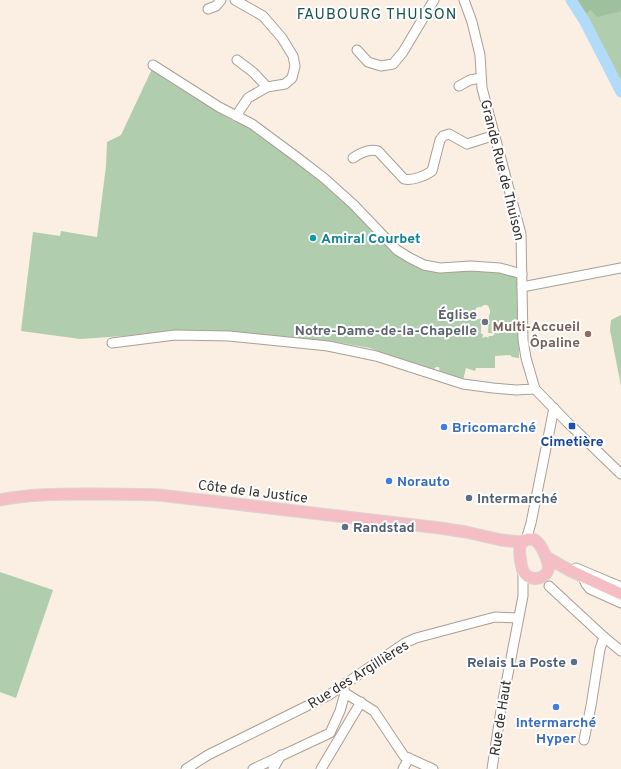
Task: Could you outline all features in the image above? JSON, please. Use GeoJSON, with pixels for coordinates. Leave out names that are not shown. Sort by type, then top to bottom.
{"type":"FeatureCollection","features":[{"type":"Feature","properties":{"kind":"main road","name":"Côte de la Justice"},"geometry":{"type":"LineString","coordinates":[[0,500],[32,495],[60,494],[159,495],[446,529],[526,544]]}},
{"type":"Feature","properties":{"kind":"main road"},"geometry":{"type":"LineString","coordinates":[[547,572],[548,562],[538,543],[526,544],[523,572],[530,578],[541,577],[547,572],[568,570]]}},
{"type":"Feature","properties":{"kind":"main road"},"geometry":{"type":"LineString","coordinates":[[546,557],[568,570],[621,594]]}},
{"type":"Feature","properties":{"kind":"street"},"geometry":{"type":"LineString","coordinates":[[208,9],[216,6],[221,0]]}},
{"type":"Feature","properties":{"kind":"street"},"geometry":{"type":"LineString","coordinates":[[235,0],[251,4],[263,16],[282,38],[293,56],[295,66],[292,78],[285,84],[267,88],[248,98],[236,116]]}},
{"type":"Feature","properties":{"kind":"street"},"geometry":{"type":"LineString","coordinates":[[357,50],[368,62],[381,66],[393,64],[403,52],[434,0]]}},
{"type":"Feature","properties":{"kind":"street","name":"Grande Rue de Thuison"},"geometry":{"type":"LineString","coordinates":[[464,0],[472,22],[480,55],[482,88],[519,226],[522,248],[523,340],[526,358],[535,389],[621,474]]}},
{"type":"Feature","properties":{"kind":"street"},"geometry":{"type":"LineString","coordinates":[[237,60],[254,73],[267,88]]}},
{"type":"Feature","properties":{"kind":"street"},"geometry":{"type":"LineString","coordinates":[[153,65],[219,107],[252,124],[324,178],[354,205],[397,250],[410,258],[424,265],[440,268],[471,266],[500,268],[522,274]]}},
{"type":"Feature","properties":{"kind":"street"},"geometry":{"type":"LineString","coordinates":[[459,86],[470,80],[481,78]]}},
{"type":"Feature","properties":{"kind":"street"},"geometry":{"type":"LineString","coordinates":[[353,158],[361,152],[374,150],[378,151],[404,179],[408,180],[428,174],[432,171],[440,140],[443,136],[449,134],[467,144],[495,135]]}},
{"type":"Feature","properties":{"kind":"street"},"geometry":{"type":"LineString","coordinates":[[522,287],[621,268]]}},
{"type":"Feature","properties":{"kind":"street"},"geometry":{"type":"LineString","coordinates":[[112,343],[175,335],[190,335],[229,336],[328,346],[376,356],[463,384],[516,390],[535,389]]}},
{"type":"Feature","properties":{"kind":"street"},"geometry":{"type":"LineString","coordinates":[[526,544],[554,408]]}},
{"type":"Feature","properties":{"kind":"street"},"geometry":{"type":"LineString","coordinates":[[568,570],[576,567],[621,587]]}},
{"type":"Feature","properties":{"kind":"street","name":"Rue de Haut"},"geometry":{"type":"LineString","coordinates":[[492,769],[501,710],[522,596],[523,572]]}},
{"type":"Feature","properties":{"kind":"street"},"geometry":{"type":"LineString","coordinates":[[583,577],[590,589],[621,603]]}},
{"type":"Feature","properties":{"kind":"street","name":"Rue de Haut"},"geometry":{"type":"LineString","coordinates":[[522,596],[535,578]]}},
{"type":"Feature","properties":{"kind":"street"},"geometry":{"type":"LineString","coordinates":[[549,586],[621,651]]}},
{"type":"Feature","properties":{"kind":"street","name":"Rue des Argillières"},"geometry":{"type":"LineString","coordinates":[[186,769],[208,755],[329,694],[344,689],[405,643],[416,638],[495,617],[518,618]]}},
{"type":"Feature","properties":{"kind":"street"},"geometry":{"type":"LineString","coordinates":[[584,740],[600,649],[604,637]]}},
{"type":"Feature","properties":{"kind":"street"},"geometry":{"type":"LineString","coordinates":[[253,769],[330,733],[340,711],[344,689],[374,711],[404,756],[428,768]]}},
{"type":"Feature","properties":{"kind":"street"},"geometry":{"type":"LineString","coordinates":[[321,769],[361,702]]}},
{"type":"Feature","properties":{"kind":"street"},"geometry":{"type":"LineString","coordinates":[[274,769],[281,755]]}},
{"type":"Feature","properties":{"kind":"street"},"geometry":{"type":"LineString","coordinates":[[403,769],[409,758]]}},
{"type":"Feature","properties":{"kind":"green space"},"geometry":{"type":"Polygon","coordinates":[[[569,0],[621,0],[621,96],[582,21],[569,0]]]}},
{"type":"Feature","properties":{"kind":"green space"},"geometry":{"type":"Polygon","coordinates":[[[576,0],[621,0],[621,11],[597,17],[591,10],[584,15],[576,0]]]}},
{"type":"Feature","properties":{"kind":"green space"},"geometry":{"type":"Polygon","coordinates":[[[152,69],[168,78],[166,80],[233,121],[252,128],[304,164],[412,262],[496,270],[515,275],[518,281],[519,358],[512,357],[510,355],[495,356],[495,368],[476,368],[475,371],[466,368],[463,380],[440,373],[439,367],[429,370],[370,348],[330,341],[317,342],[223,331],[176,330],[80,339],[21,331],[33,232],[60,236],[61,231],[97,237],[106,166],[107,142],[121,135],[152,69]],[[487,305],[476,308],[475,313],[477,313],[477,319],[481,319],[480,332],[483,335],[483,338],[493,336],[495,333],[488,333],[490,309],[487,305]]]}},
{"type":"Feature","properties":{"kind":"green space"},"geometry":{"type":"Polygon","coordinates":[[[621,315],[621,386],[610,330],[611,320],[621,315]]]}},
{"type":"Feature","properties":{"kind":"green space"},"geometry":{"type":"Polygon","coordinates":[[[0,572],[53,590],[16,698],[0,692],[0,572]]]}},
{"type":"Feature","properties":{"kind":"waterway"},"geometry":{"type":"LineString","coordinates":[[571,0],[584,20],[621,92]]}},
{"type":"Feature","properties":{"kind":"place","name":"Amiral Courbet"},"geometry":{"type":"Point","coordinates":[313,238]}},
{"type":"Feature","properties":{"kind":"place","name":"Église Notre-Dame-de-la-Chapelle"},"geometry":{"type":"Point","coordinates":[485,322]}},
{"type":"Feature","properties":{"kind":"place","name":"Multi-Accueil Ôpaline"},"geometry":{"type":"Point","coordinates":[588,334]}},
{"type":"Feature","properties":{"kind":"place","name":"Cimetière"},"geometry":{"type":"Point","coordinates":[572,426]}},
{"type":"Feature","properties":{"kind":"place","name":"Bricomarché"},"geometry":{"type":"Point","coordinates":[444,427]}},
{"type":"Feature","properties":{"kind":"place","name":"Norauto"},"geometry":{"type":"Point","coordinates":[389,481]}},
{"type":"Feature","properties":{"kind":"place","name":"Intermarché"},"geometry":{"type":"Point","coordinates":[469,498]}},
{"type":"Feature","properties":{"kind":"place","name":"Randstad"},"geometry":{"type":"Point","coordinates":[345,527]}},
{"type":"Feature","properties":{"kind":"place","name":"Relais La Poste"},"geometry":{"type":"Point","coordinates":[574,662]}},
{"type":"Feature","properties":{"kind":"place","name":"Intermarché Hyper"},"geometry":{"type":"Point","coordinates":[556,707]}},
{"type":"Feature","properties":{"kind":"district","name":"FAUBOURG THUISON"},"geometry":{"type":"Point","coordinates":[377,14]}}]}
